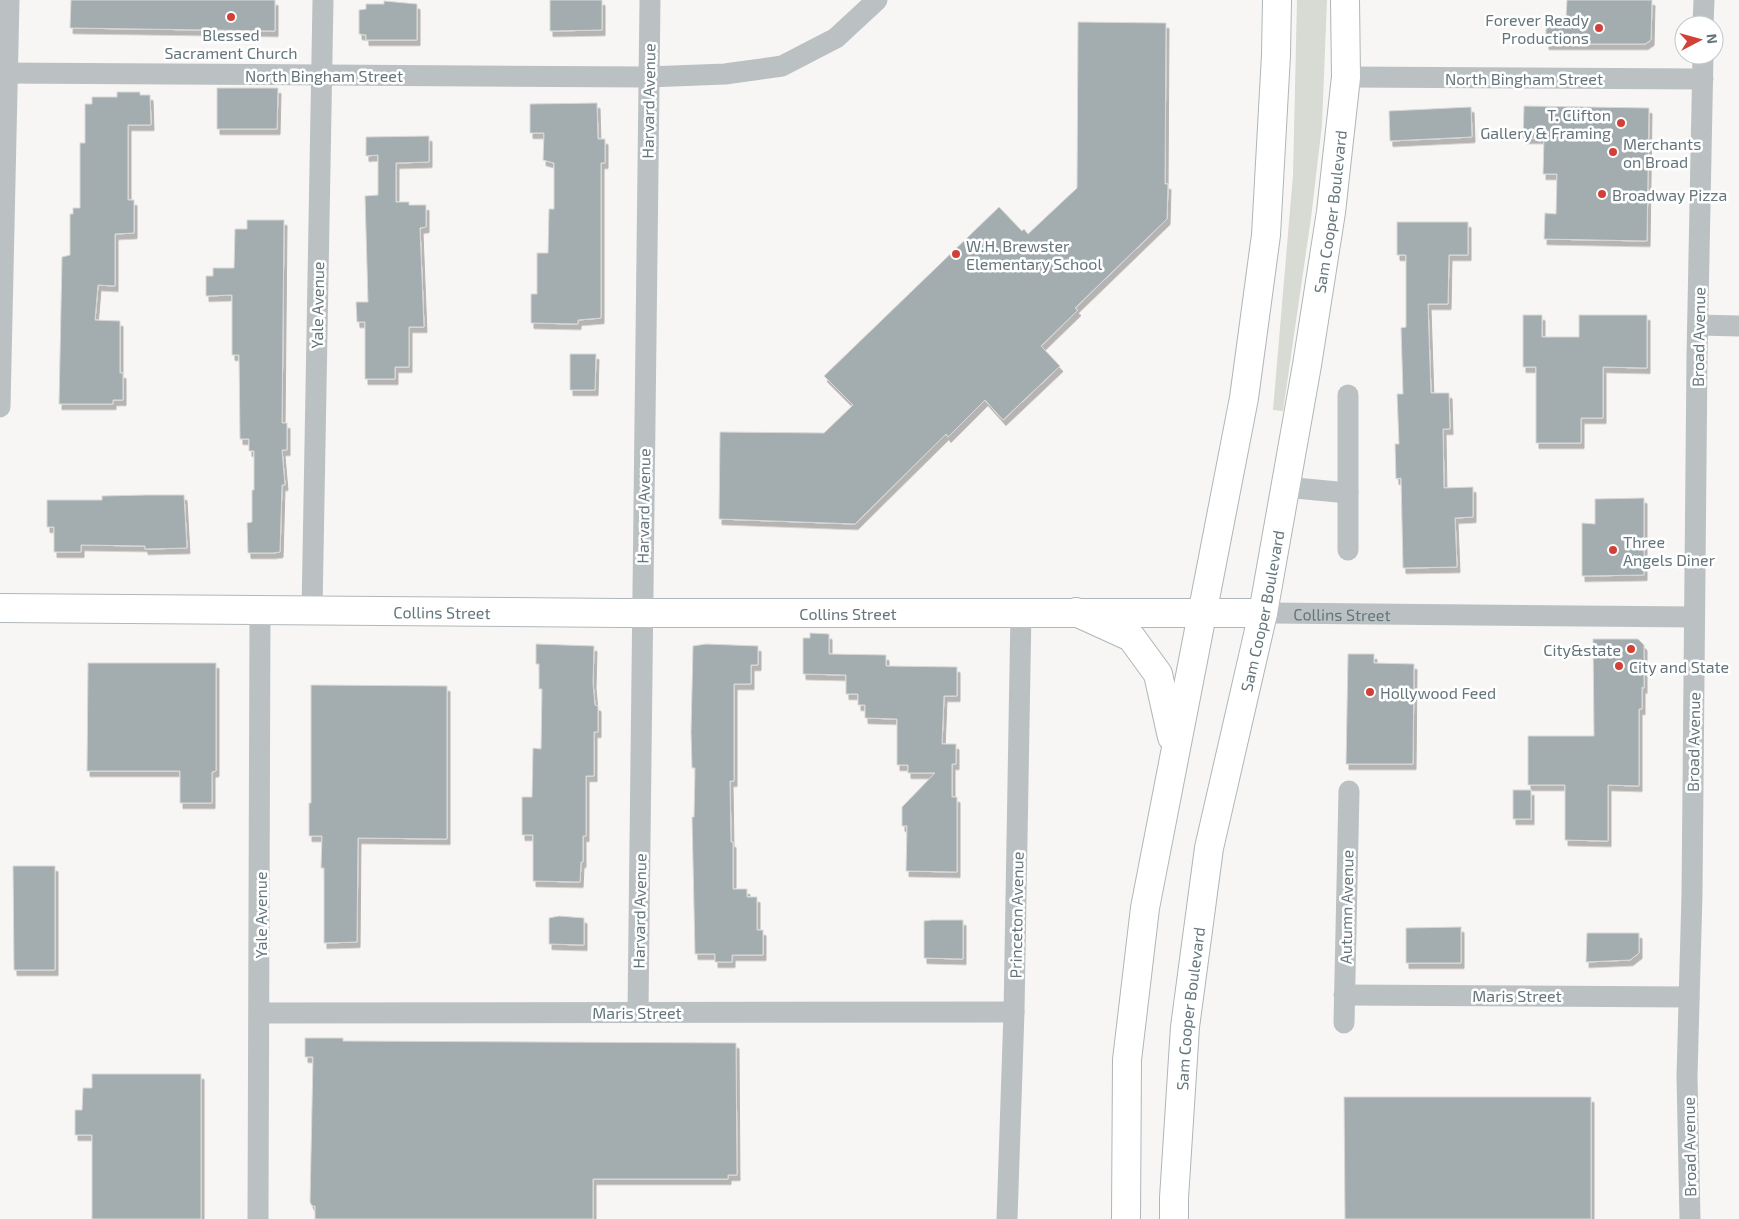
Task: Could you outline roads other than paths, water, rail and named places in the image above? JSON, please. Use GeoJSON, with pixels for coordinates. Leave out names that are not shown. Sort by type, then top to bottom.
{"type":"FeatureCollection","features":[{"type":"Feature","properties":{"kind":"main road"},"geometry":{"type":"LineString","coordinates":[[1126,1212],[1127,1060],[1145,908],[1244,398],[1266,235],[1276,55],[1277,0]]}},
{"type":"Feature","properties":{"kind":"main road","name":"Sam Cooper Boulevard"},"geometry":{"type":"LineString","coordinates":[[1174,1208],[1186,1027],[1209,848],[1263,613],[1307,365],[1329,221],[1346,77],[1346,0]]}},
{"type":"Feature","properties":{"kind":"main road","name":"Collins Street"},"geometry":{"type":"LineString","coordinates":[[0,608],[642,613],[1021,611],[1263,613]]}},
{"type":"Feature","properties":{"kind":"main road"},"geometry":{"type":"LineString","coordinates":[[1076,612],[1131,637],[1158,674],[1171,726],[1174,753]]}},
{"type":"Feature","properties":{"kind":"street"},"geometry":{"type":"LineString","coordinates":[[0,407],[4,73],[9,0]]}},
{"type":"Feature","properties":{"kind":"street","name":"Yale Avenue"},"geometry":{"type":"LineString","coordinates":[[312,611],[323,0]]}},
{"type":"Feature","properties":{"kind":"street","name":"Harvard Avenue"},"geometry":{"type":"LineString","coordinates":[[638,1012],[650,0]]}},
{"type":"Feature","properties":{"kind":"street"},"geometry":{"type":"LineString","coordinates":[[648,77],[725,74],[782,66],[836,38],[877,0]]}},
{"type":"Feature","properties":{"kind":"street"},"geometry":{"type":"LineString","coordinates":[[1704,0],[1704,15]]}},
{"type":"Feature","properties":{"kind":"street","name":"Broad Avenue"},"geometry":{"type":"LineString","coordinates":[[1690,1219],[1688,1076],[1703,65]]}},
{"type":"Feature","properties":{"kind":"street","name":"North Bingham Street"},"geometry":{"type":"LineString","coordinates":[[4,73],[648,77]]}},
{"type":"Feature","properties":{"kind":"street","name":"North Bingham Street"},"geometry":{"type":"LineString","coordinates":[[1346,77],[1703,80]]}},
{"type":"Feature","properties":{"kind":"street"},"geometry":{"type":"LineString","coordinates":[[1698,325],[1739,326]]}},
{"type":"Feature","properties":{"kind":"street"},"geometry":{"type":"LineString","coordinates":[[1348,395],[1348,550]]}},
{"type":"Feature","properties":{"kind":"street"},"geometry":{"type":"LineString","coordinates":[[1285,487],[1348,493]]}},
{"type":"Feature","properties":{"kind":"street","name":"Yale Avenue"},"geometry":{"type":"LineString","coordinates":[[258,1219],[260,610]]}},
{"type":"Feature","properties":{"kind":"street","name":"Princeton Avenue"},"geometry":{"type":"LineString","coordinates":[[1007,1219],[1014,1012],[1021,611]]}},
{"type":"Feature","properties":{"kind":"street","name":"Collins Street"},"geometry":{"type":"LineString","coordinates":[[1263,613],[1694,617]]}},
{"type":"Feature","properties":{"kind":"street","name":"Autumn Avenue"},"geometry":{"type":"LineString","coordinates":[[1344,1023],[1349,791]]}},
{"type":"Feature","properties":{"kind":"street","name":"Maris Street"},"geometry":{"type":"LineString","coordinates":[[1344,995],[1527,994],[1689,997]]}},
{"type":"Feature","properties":{"kind":"street","name":"Maris Street"},"geometry":{"type":"LineString","coordinates":[[260,1013],[1014,1012]]}},
{"type":"Feature","properties":{"kind":"place","name":"Blessed Sacrament Church"},"geometry":{"type":"Point","coordinates":[231,17]}},
{"type":"Feature","properties":{"kind":"place","name":"Forever Ready Productions"},"geometry":{"type":"Point","coordinates":[1599,28]}},
{"type":"Feature","properties":{"kind":"place","name":"T. Clifton Gallery & Framing"},"geometry":{"type":"Point","coordinates":[1621,123]}},
{"type":"Feature","properties":{"kind":"place","name":"Merchants on Broad"},"geometry":{"type":"Point","coordinates":[1613,152]}},
{"type":"Feature","properties":{"kind":"place","name":"Broadway Pizza"},"geometry":{"type":"Point","coordinates":[1602,194]}},
{"type":"Feature","properties":{"kind":"place","name":"W.H. Brewster Elementary School"},"geometry":{"type":"Point","coordinates":[956,254]}},
{"type":"Feature","properties":{"kind":"place","name":"Three Angels Diner"},"geometry":{"type":"Point","coordinates":[1613,550]}},
{"type":"Feature","properties":{"kind":"place","name":"City&state"},"geometry":{"type":"Point","coordinates":[1631,649]}},
{"type":"Feature","properties":{"kind":"place","name":"City and State"},"geometry":{"type":"Point","coordinates":[1619,666]}},
{"type":"Feature","properties":{"kind":"place","name":"Hollywood Feed"},"geometry":{"type":"Point","coordinates":[1370,692]}}]}
